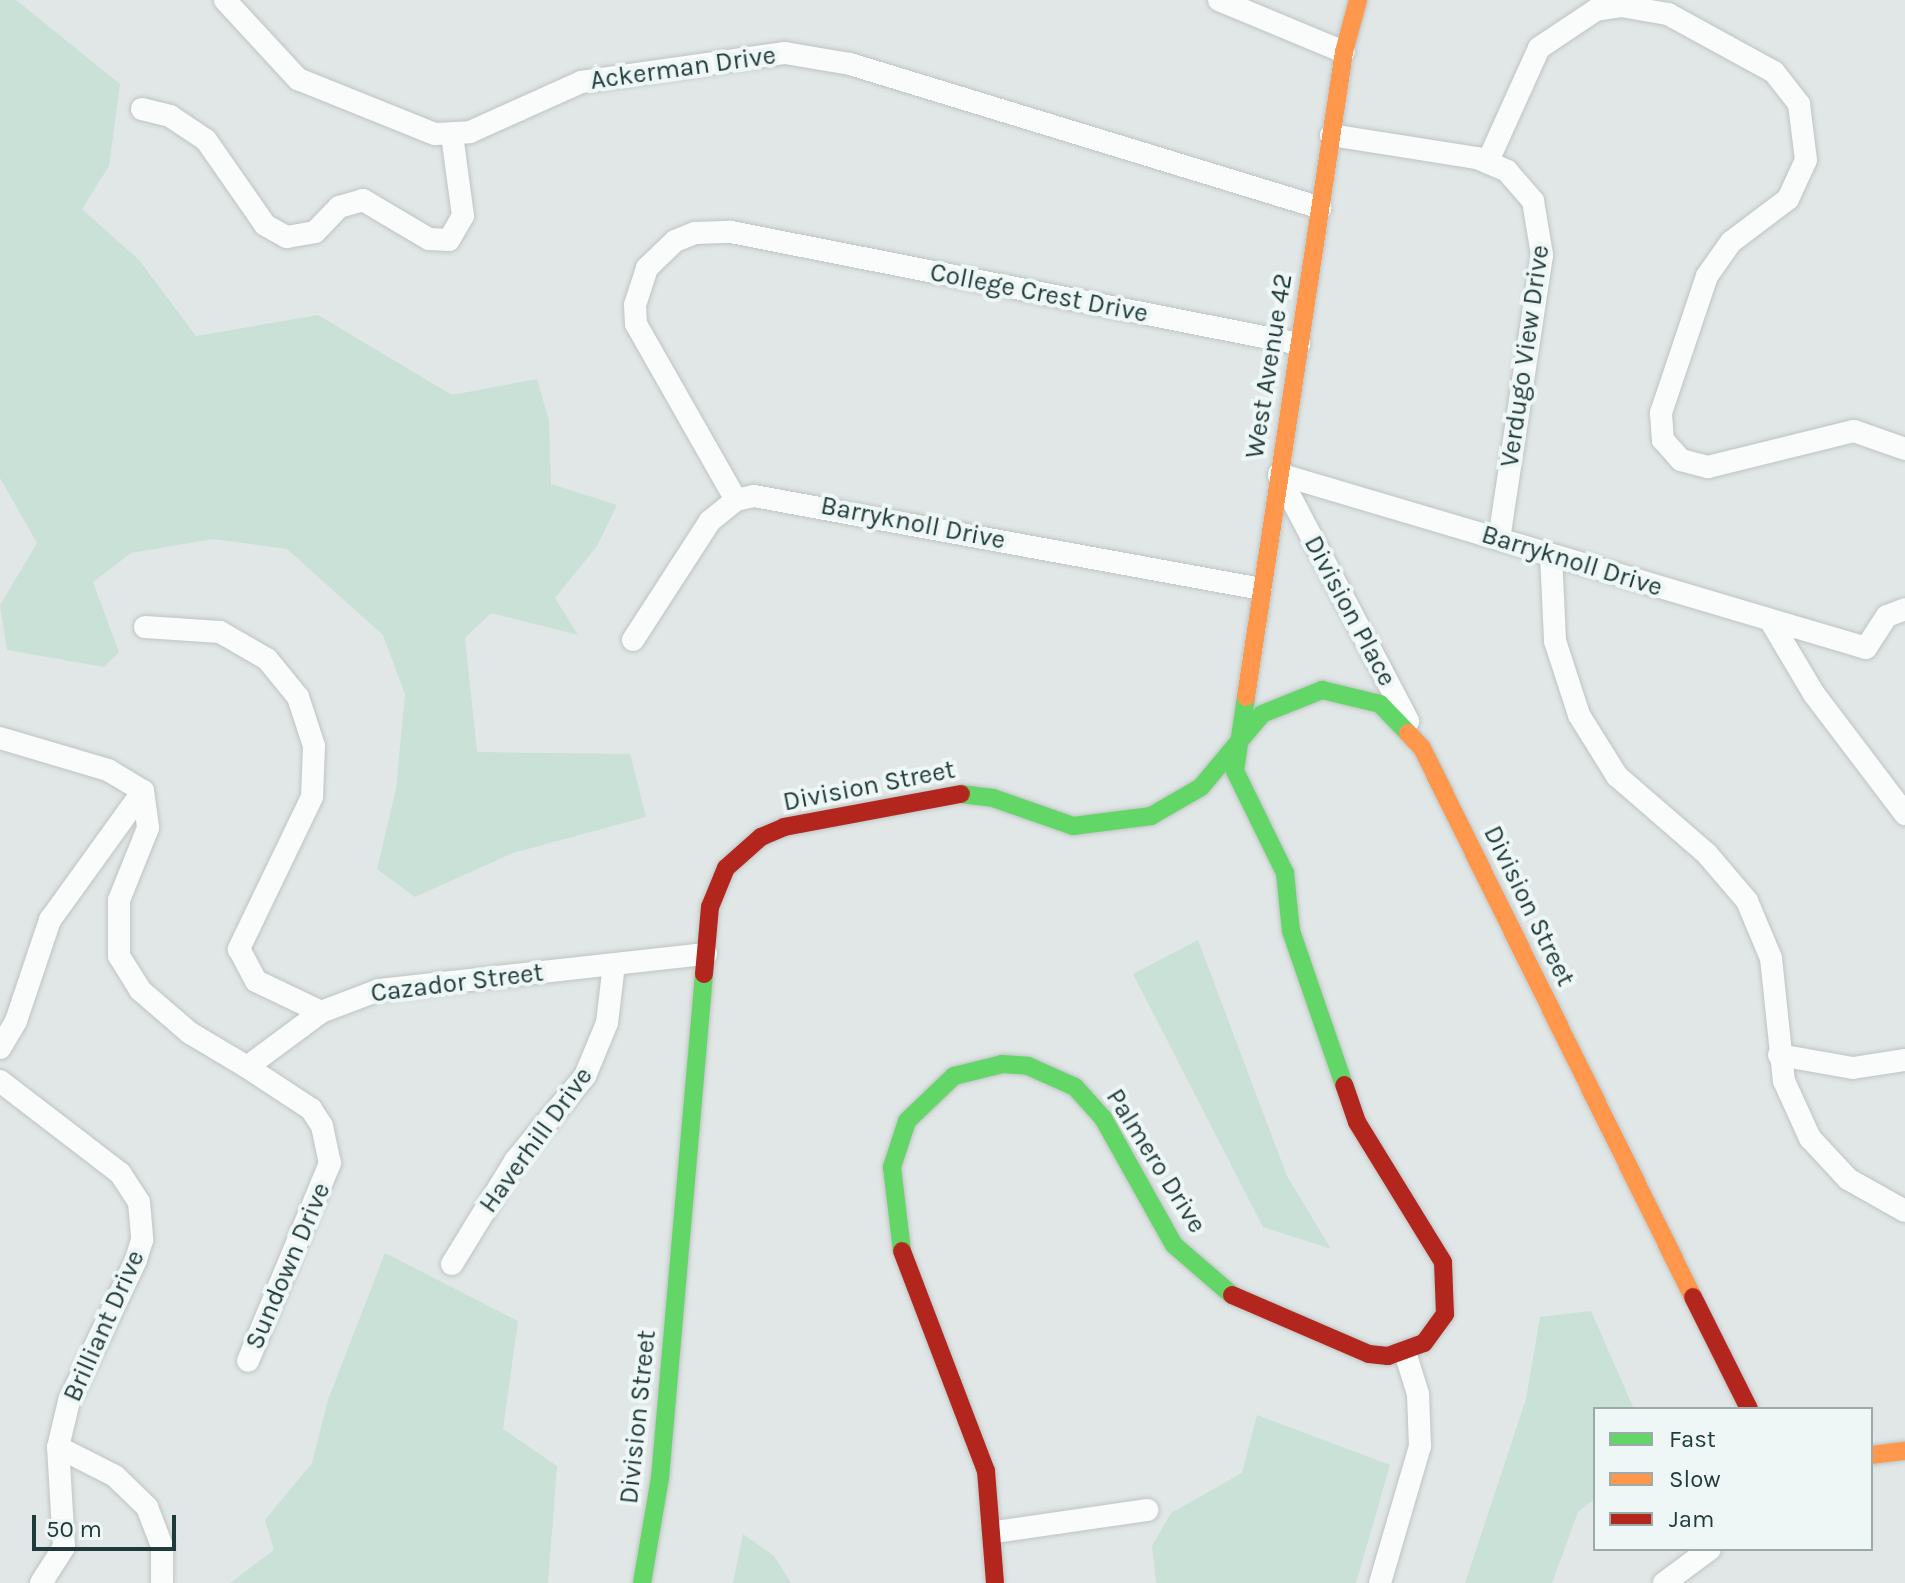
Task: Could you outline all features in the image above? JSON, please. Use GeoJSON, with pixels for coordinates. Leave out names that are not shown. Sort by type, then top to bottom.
{"type":"FeatureCollection","features":[{"type":"Feature","properties":{"kind":"street"},"geometry":{"type":"LineString","coordinates":[[142,109],[170,116],[206,140],[265,225],[287,237],[315,232],[339,207],[363,200],[429,239],[449,240],[463,216],[452,135],[337,98],[298,79],[225,0]]}},
{"type":"Feature","properties":{"kind":"street"},"geometry":{"type":"LineString","coordinates":[[1219,0],[1344,52]]}},
{"type":"Feature","properties":{"kind":"street","name":"West Avenue 42"},"geometry":{"type":"LineString","coordinates":[[1238,742],[1344,52],[1358,0]]}},
{"type":"Feature","properties":{"kind":"street"},"geometry":{"type":"LineString","coordinates":[[1488,161],[1539,48],[1596,10],[1644,7],[1668,14],[1774,72],[1799,104],[1806,160],[1788,199],[1731,242],[1707,276],[1661,413],[1663,440],[1681,460],[1708,467],[1854,431],[1905,449]]}},
{"type":"Feature","properties":{"kind":"street","name":"Ackerman Drive"},"geometry":{"type":"LineString","coordinates":[[452,135],[581,82],[785,53],[850,64],[1320,208]]}},
{"type":"Feature","properties":{"kind":"street","name":"Verdugo View Drive"},"geometry":{"type":"LineString","coordinates":[[1331,135],[1488,161],[1521,185],[1543,236],[1499,539]]}},
{"type":"Feature","properties":{"kind":"street","name":"College Crest Drive"},"geometry":{"type":"LineString","coordinates":[[736,500],[642,343],[635,305],[647,268],[675,241],[716,230],[1299,344]]}},
{"type":"Feature","properties":{"kind":"street","name":"Barryknoll Drive"},"geometry":{"type":"LineString","coordinates":[[1279,474],[1866,648],[1887,616],[1905,609]]}},
{"type":"Feature","properties":{"kind":"street","name":"Division Place"},"geometry":{"type":"LineString","coordinates":[[1279,474],[1422,748]]}},
{"type":"Feature","properties":{"kind":"street","name":"Barryknoll Drive"},"geometry":{"type":"LineString","coordinates":[[736,500],[768,495],[1261,589]]}},
{"type":"Feature","properties":{"kind":"street"},"geometry":{"type":"LineString","coordinates":[[633,640],[710,521],[736,500]]}},
{"type":"Feature","properties":{"kind":"street"},"geometry":{"type":"LineString","coordinates":[[1551,555],[1555,641],[1579,715],[1617,776],[1707,854],[1747,901],[1771,958],[1779,1055],[1794,1109],[1828,1161],[1875,1198],[1905,1211]]}},
{"type":"Feature","properties":{"kind":"street"},"geometry":{"type":"LineString","coordinates":[[1770,620],[1848,743],[1905,814]]}},
{"type":"Feature","properties":{"kind":"street"},"geometry":{"type":"LineString","coordinates":[[145,627],[220,632],[267,659],[298,697],[314,746],[312,797],[239,949],[256,981],[321,1012]]}},
{"type":"Feature","properties":{"kind":"street","name":"Division Street"},"geometry":{"type":"LineString","coordinates":[[642,1583],[660,1478],[710,907],[726,868],[761,837],[784,827],[951,793],[993,798],[1073,826],[1126,824],[1178,804],[1201,787],[1238,742],[1282,701],[1322,690],[1380,704],[1422,748],[1748,1407]]}},
{"type":"Feature","properties":{"kind":"street"},"geometry":{"type":"LineString","coordinates":[[0,738],[108,770],[143,791]]}},
{"type":"Feature","properties":{"kind":"street"},"geometry":{"type":"LineString","coordinates":[[1238,742],[1235,771],[1285,873],[1291,931],[1357,1122],[1448,1280],[1445,1314],[1436,1330],[1405,1352],[1418,1394],[1420,1446],[1380,1583]]}},
{"type":"Feature","properties":{"kind":"street"},"geometry":{"type":"LineString","coordinates":[[0,1048],[16,1021],[50,920],[143,791]]}},
{"type":"Feature","properties":{"kind":"street"},"geometry":{"type":"LineString","coordinates":[[143,791],[148,828],[119,900],[119,956],[150,999],[247,1067]]}},
{"type":"Feature","properties":{"kind":"street","name":"Cazador Street"},"geometry":{"type":"LineString","coordinates":[[247,1067],[321,1012],[379,990],[706,954]]}},
{"type":"Feature","properties":{"kind":"street","name":"Haverhill Drive"},"geometry":{"type":"LineString","coordinates":[[452,1264],[515,1161],[585,1076],[607,1023],[614,964]]}},
{"type":"Feature","properties":{"kind":"street"},"geometry":{"type":"LineString","coordinates":[[1779,1055],[1853,1068],[1905,1060]]}},
{"type":"Feature","properties":{"kind":"street","name":"Palmero Drive"},"geometry":{"type":"LineString","coordinates":[[995,1583],[995,1532],[982,1460],[904,1263],[892,1198],[892,1167],[907,1121],[954,1076],[1002,1064],[1028,1066],[1075,1087],[1103,1118],[1174,1245],[1219,1287],[1369,1354],[1405,1352]]}},
{"type":"Feature","properties":{"kind":"street","name":"Sundown Drive"},"geometry":{"type":"LineString","coordinates":[[247,1067],[311,1109],[322,1126],[330,1163],[248,1361]]}},
{"type":"Feature","properties":{"kind":"street","name":"Brilliant Drive"},"geometry":{"type":"LineString","coordinates":[[0,1081],[120,1173],[143,1221],[136,1260],[69,1401],[58,1447],[64,1547],[41,1583]]}},
{"type":"Feature","properties":{"kind":"street"},"geometry":{"type":"LineString","coordinates":[[58,1447],[115,1476],[147,1507],[162,1546],[162,1583]]}},
{"type":"Feature","properties":{"kind":"street"},"geometry":{"type":"LineString","coordinates":[[1873,1455],[1905,1451]]}},
{"type":"Feature","properties":{"kind":"street"},"geometry":{"type":"LineString","coordinates":[[995,1532],[1147,1510]]}},
{"type":"Feature","properties":{"kind":"street"},"geometry":{"type":"LineString","coordinates":[[1664,1583],[1707,1551]]}},
{"type":"Feature","properties":{"kind":"green space"},"geometry":{"type":"Polygon","coordinates":[[[0,0],[16,0],[120,84],[109,166],[82,209],[139,260],[196,336],[318,315],[452,395],[537,379],[549,421],[551,484],[617,505],[597,546],[555,598],[578,635],[491,613],[465,638],[477,752],[630,754],[646,817],[513,853],[415,897],[377,869],[396,789],[405,694],[383,635],[287,549],[213,539],[131,553],[93,582],[119,652],[104,667],[7,650],[0,605],[37,543],[0,478],[0,0]]]}},
{"type":"Feature","properties":{"kind":"green space"},"geometry":{"type":"Polygon","coordinates":[[[1198,940],[1287,1176],[1331,1249],[1263,1227],[1133,974],[1198,940]]]}},
{"type":"Feature","properties":{"kind":"green space"},"geometry":{"type":"Polygon","coordinates":[[[385,1253],[518,1321],[503,1429],[557,1466],[548,1583],[230,1583],[274,1550],[265,1520],[312,1463],[328,1400],[385,1253]]]}},
{"type":"Feature","properties":{"kind":"green space"},"geometry":{"type":"Polygon","coordinates":[[[1591,1311],[1633,1407],[1593,1407],[1593,1501],[1578,1512],[1552,1583],[1465,1583],[1526,1399],[1540,1317],[1591,1311]]]}},
{"type":"Feature","properties":{"kind":"green space"},"geometry":{"type":"Polygon","coordinates":[[[1257,1415],[1390,1465],[1356,1583],[1156,1583],[1152,1546],[1171,1513],[1242,1473],[1257,1415]]]}},
{"type":"Feature","properties":{"kind":"green space"},"geometry":{"type":"Polygon","coordinates":[[[743,1534],[774,1556],[791,1583],[733,1583],[743,1534]]]}},
{"type":"Feature","properties":{"kind":"traffic: fast"},"geometry":{"type":"LineString","coordinates":[[961,794],[993,798],[1073,826],[1151,816],[1201,787],[1262,714],[1322,690],[1380,704],[1408,733]]}},
{"type":"Feature","properties":{"kind":"traffic: fast"},"geometry":{"type":"LineString","coordinates":[[1246,697],[1235,771],[1285,873],[1291,931],[1344,1085]]}},
{"type":"Feature","properties":{"kind":"traffic: fast"},"geometry":{"type":"LineString","coordinates":[[642,1583],[660,1478],[704,974]]}},
{"type":"Feature","properties":{"kind":"traffic: fast"},"geometry":{"type":"LineString","coordinates":[[902,1251],[892,1167],[907,1121],[954,1076],[1002,1064],[1028,1066],[1075,1087],[1103,1118],[1174,1245],[1232,1295]]}},
{"type":"Feature","properties":{"kind":"traffic: slow"},"geometry":{"type":"LineString","coordinates":[[1246,697],[1344,52],[1358,0]]}},
{"type":"Feature","properties":{"kind":"traffic: slow"},"geometry":{"type":"LineString","coordinates":[[1408,733],[1422,748],[1693,1297]]}},
{"type":"Feature","properties":{"kind":"traffic: slow"},"geometry":{"type":"LineString","coordinates":[[1873,1455],[1905,1451]]}},
{"type":"Feature","properties":{"kind":"traffic: jam"},"geometry":{"type":"LineString","coordinates":[[704,974],[710,907],[726,868],[761,837],[784,827],[961,794]]}},
{"type":"Feature","properties":{"kind":"traffic: jam"},"geometry":{"type":"LineString","coordinates":[[1232,1295],[1369,1354],[1388,1356],[1424,1343],[1445,1314],[1443,1262],[1357,1122],[1344,1085]]}},
{"type":"Feature","properties":{"kind":"traffic: jam"},"geometry":{"type":"LineString","coordinates":[[902,1251],[986,1471],[995,1583]]}},
{"type":"Feature","properties":{"kind":"traffic: jam"},"geometry":{"type":"LineString","coordinates":[[1693,1297],[1748,1407]]}}]}
